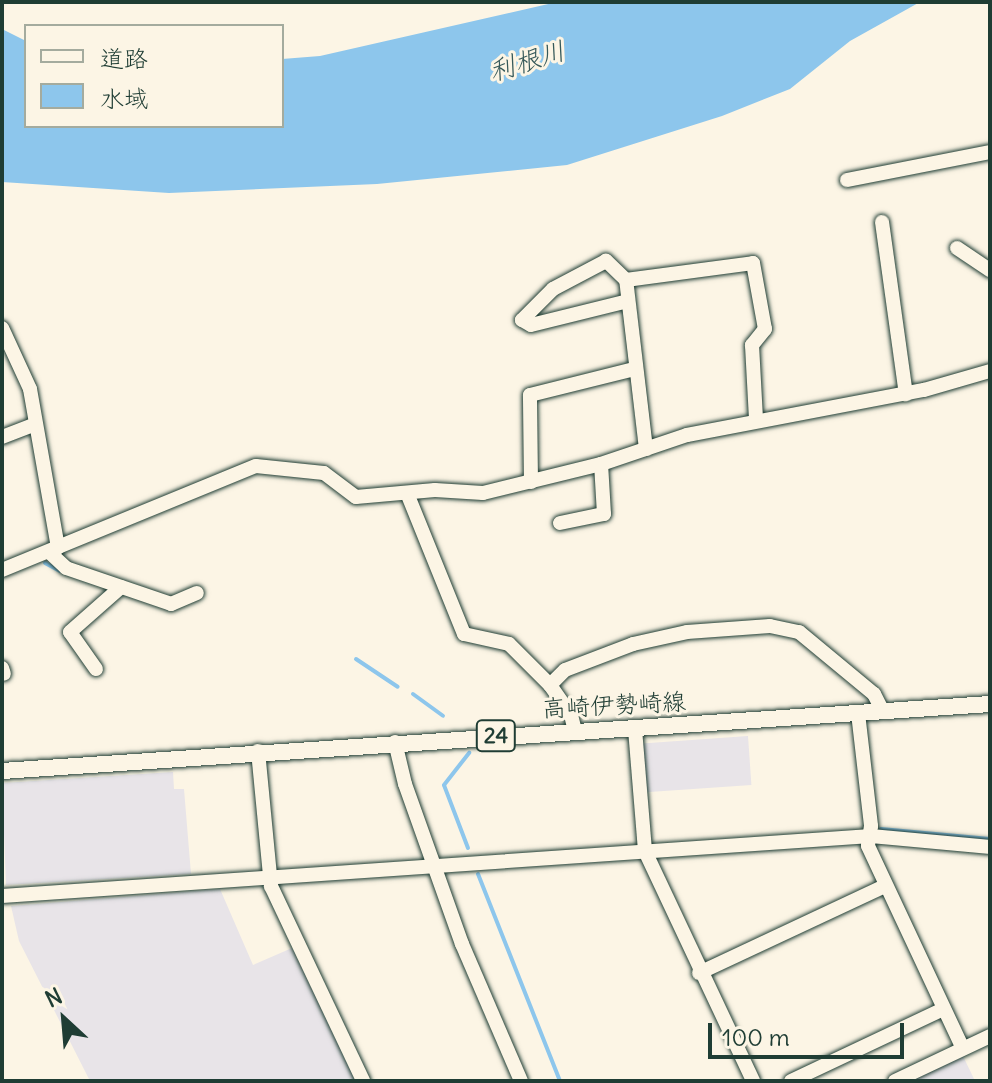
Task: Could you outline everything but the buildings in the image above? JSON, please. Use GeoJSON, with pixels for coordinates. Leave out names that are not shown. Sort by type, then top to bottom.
{"type":"FeatureCollection","features":[{"type":"Feature","properties":{"kind":"main road","name":"高崎伊勢崎線"},"geometry":{"type":"LineString","coordinates":[[2,771],[258,751],[990,704]]}},
{"type":"Feature","properties":{"kind":"street"},"geometry":{"type":"LineString","coordinates":[[847,180],[990,152]]}},
{"type":"Feature","properties":{"kind":"street"},"geometry":{"type":"LineString","coordinates":[[882,222],[906,394]]}},
{"type":"Feature","properties":{"kind":"street"},"geometry":{"type":"LineString","coordinates":[[957,248],[990,270]]}},
{"type":"Feature","properties":{"kind":"street"},"geometry":{"type":"LineString","coordinates":[[628,301],[531,325],[522,320],[553,289],[606,261],[626,280],[628,301],[634,369],[646,449]]}},
{"type":"Feature","properties":{"kind":"street"},"geometry":{"type":"LineString","coordinates":[[626,280],[753,263],[765,329],[752,345],[756,420]]}},
{"type":"Feature","properties":{"kind":"street"},"geometry":{"type":"LineString","coordinates":[[2,328],[30,389],[53,550],[66,568],[171,604],[197,593]]}},
{"type":"Feature","properties":{"kind":"street"},"geometry":{"type":"LineString","coordinates":[[531,482],[530,395],[634,369]]}},
{"type":"Feature","properties":{"kind":"street"},"geometry":{"type":"LineString","coordinates":[[2,570],[256,466],[324,473],[356,497],[483,493],[601,464],[756,420],[906,394],[990,371]]}},
{"type":"Feature","properties":{"kind":"street"},"geometry":{"type":"LineString","coordinates":[[2,437],[34,425]]}},
{"type":"Feature","properties":{"kind":"street"},"geometry":{"type":"LineString","coordinates":[[560,523],[604,514],[601,464]]}},
{"type":"Feature","properties":{"kind":"street"},"geometry":{"type":"LineString","coordinates":[[407,493],[464,634],[509,644],[550,685],[571,715],[575,731]]}},
{"type":"Feature","properties":{"kind":"street"},"geometry":{"type":"LineString","coordinates":[[96,669],[70,632],[121,587]]}},
{"type":"Feature","properties":{"kind":"street"},"geometry":{"type":"LineString","coordinates":[[550,685],[565,670],[633,644],[687,632],[770,626],[799,632],[874,694],[883,712]]}},
{"type":"Feature","properties":{"kind":"street"},"geometry":{"type":"LineString","coordinates":[[858,713],[871,836],[868,846],[962,1047]]}},
{"type":"Feature","properties":{"kind":"street"},"geometry":{"type":"LineString","coordinates":[[635,729],[645,851],[699,973],[753,1081]]}},
{"type":"Feature","properties":{"kind":"street"},"geometry":{"type":"LineString","coordinates":[[395,742],[434,865],[521,1081]]}},
{"type":"Feature","properties":{"kind":"street"},"geometry":{"type":"LineString","coordinates":[[258,751],[268,877],[363,1081]]}},
{"type":"Feature","properties":{"kind":"street"},"geometry":{"type":"LineString","coordinates":[[2,896],[871,836],[990,847]]}},
{"type":"Feature","properties":{"kind":"street"},"geometry":{"type":"LineString","coordinates":[[699,973],[885,886]]}},
{"type":"Feature","properties":{"kind":"street"},"geometry":{"type":"LineString","coordinates":[[791,1081],[943,1009]]}},
{"type":"Feature","properties":{"kind":"street"},"geometry":{"type":"LineString","coordinates":[[895,1081],[990,1036]]}},
{"type":"Feature","properties":{"kind":"shaded area"},"geometry":{"type":"Polygon","coordinates":[[[748,736],[751,785],[646,792],[642,743],[748,736]]]}},
{"type":"Feature","properties":{"kind":"shaded area"},"geometry":{"type":"Polygon","coordinates":[[[173,772],[174,789],[184,789],[191,874],[6,885],[2,783],[173,772]]]}},
{"type":"Feature","properties":{"kind":"shaded area"},"geometry":{"type":"Polygon","coordinates":[[[220,889],[253,965],[292,948],[356,1081],[90,1081],[19,941],[11,906],[220,889]]]}},
{"type":"Feature","properties":{"kind":"shaded area"},"geometry":{"type":"Polygon","coordinates":[[[963,1056],[975,1081],[910,1081],[963,1056]]]}},
{"type":"Feature","properties":{"kind":"water","name":"利根川"},"geometry":{"type":"Polygon","coordinates":[[[557,2],[920,2],[850,41],[790,89],[722,116],[567,165],[377,184],[169,193],[2,182],[2,29],[24,40],[24,128],[284,128],[284,59],[320,56],[557,2]]]}},
{"type":"Feature","properties":{"kind":"waterway"},"geometry":{"type":"LineString","coordinates":[[45,563],[60,571]]}},
{"type":"Feature","properties":{"kind":"waterway"},"geometry":{"type":"LineString","coordinates":[[356,659],[398,687]]}},
{"type":"Feature","properties":{"kind":"waterway"},"geometry":{"type":"LineString","coordinates":[[413,694],[443,716]]}},
{"type":"Feature","properties":{"kind":"waterway"},"geometry":{"type":"LineString","coordinates":[[468,848],[444,785],[469,753]]}},
{"type":"Feature","properties":{"kind":"waterway"},"geometry":{"type":"LineString","coordinates":[[881,829],[990,839]]}},
{"type":"Feature","properties":{"kind":"waterway"},"geometry":{"type":"LineString","coordinates":[[478,874],[560,1081]]}}]}
